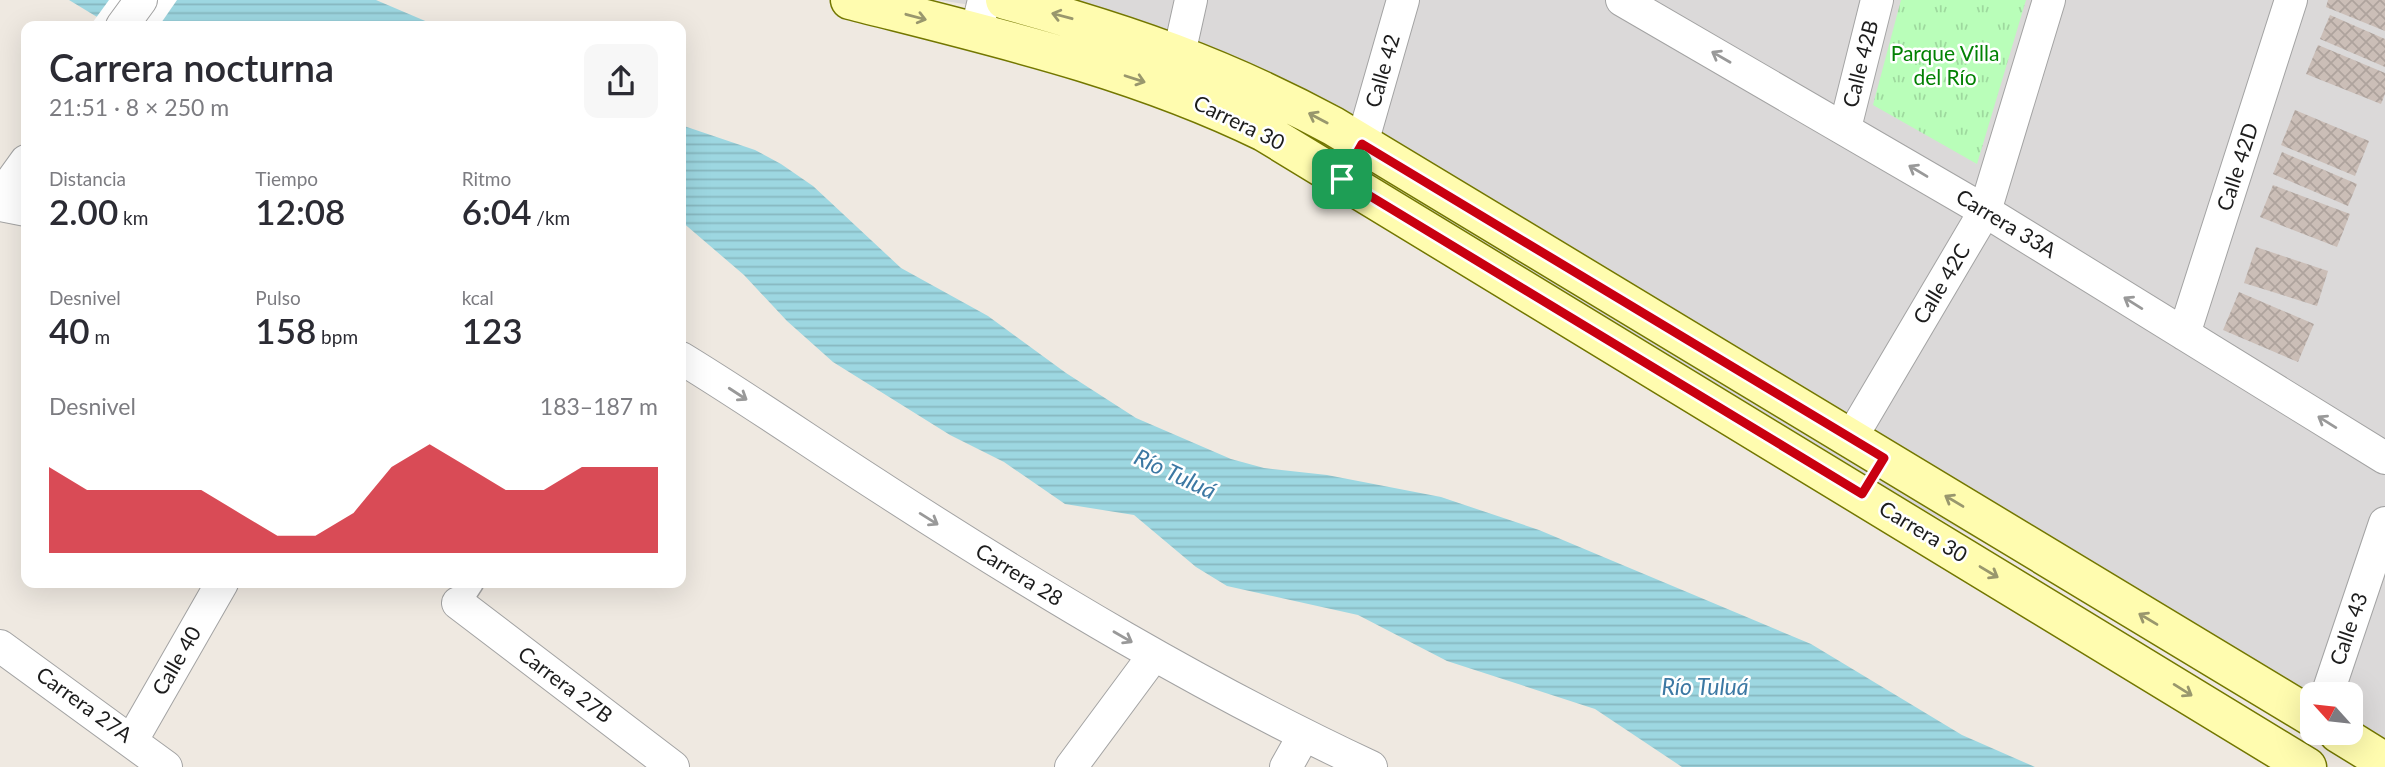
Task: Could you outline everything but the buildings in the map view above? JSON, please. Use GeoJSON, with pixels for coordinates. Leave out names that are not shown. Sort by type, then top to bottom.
{"type":"FeatureCollection","features":[{"type":"Feature","properties":{"kind":"main road","name":"Carrera 30"},"geometry":{"type":"LineString","coordinates":[[850,0],[980,16],[1090,64],[1206,104],[1264,132],[2307,767]]}},
{"type":"Feature","properties":{"kind":"main road","name":"Carrera 30"},"geometry":{"type":"LineString","coordinates":[[1004,0],[1088,23],[1179,54],[1274,94],[1362,144],[2300,710]]}},
{"type":"Feature","properties":{"kind":"main road"},"geometry":{"type":"LineString","coordinates":[[1862,494],[1884,458]]}},
{"type":"Feature","properties":{"kind":"main road"},"geometry":{"type":"LineString","coordinates":[[2359,746],[2385,762]]}},
{"type":"Feature","properties":{"kind":"street"},"geometry":{"type":"LineString","coordinates":[[126,21],[141,0]]}},
{"type":"Feature","properties":{"kind":"street"},"geometry":{"type":"LineString","coordinates":[[1179,54],[1191,0]]}},
{"type":"Feature","properties":{"kind":"street","name":"Calle 42"},"geometry":{"type":"LineString","coordinates":[[1342,179],[1362,144],[1403,0]]}},
{"type":"Feature","properties":{"kind":"street","name":"Carrera 33A"},"geometry":{"type":"LineString","coordinates":[[1622,0],[1652,8],[2385,458]]}},
{"type":"Feature","properties":{"kind":"street","name":"Calle 42B"},"geometry":{"type":"LineString","coordinates":[[1844,128],[1877,0]]}},
{"type":"Feature","properties":{"kind":"street","name":"Calle 42C"},"geometry":{"type":"LineString","coordinates":[[1851,438],[1986,211],[2049,0]]}},
{"type":"Feature","properties":{"kind":"street","name":"Calle 42D"},"geometry":{"type":"LineString","coordinates":[[2184,334],[2291,0]]}},
{"type":"Feature","properties":{"kind":"street"},"geometry":{"type":"LineString","coordinates":[[0,197],[21,168]]}},
{"type":"Feature","properties":{"kind":"street"},"geometry":{"type":"LineString","coordinates":[[0,205],[21,210]]}},
{"type":"Feature","properties":{"kind":"street","name":"Carrera 28"},"geometry":{"type":"LineString","coordinates":[[686,361],[973,547],[1154,655],[1304,735],[1371,767]]}},
{"type":"Feature","properties":{"kind":"street","name":"Calle 43"},"geometry":{"type":"LineString","coordinates":[[2331,682],[2385,523]]}},
{"type":"Feature","properties":{"kind":"street","name":"Calle 40"},"geometry":{"type":"LineString","coordinates":[[132,740],[219,588]]}},
{"type":"Feature","properties":{"kind":"street","name":"Carrera 27B"},"geometry":{"type":"LineString","coordinates":[[464,593],[673,767]]}},
{"type":"Feature","properties":{"kind":"street","name":"Carrera 27A"},"geometry":{"type":"LineString","coordinates":[[0,646],[166,767]]}},
{"type":"Feature","properties":{"kind":"street"},"geometry":{"type":"LineString","coordinates":[[1071,767],[1154,655]]}},
{"type":"Feature","properties":{"kind":"street"},"geometry":{"type":"LineString","coordinates":[[1286,767],[1304,735]]}},
{"type":"Feature","properties":{"kind":"shaded area"},"geometry":{"type":"Polygon","coordinates":[[[938,0],[2385,0],[2385,763],[2363,744],[2363,682],[2300,682],[2300,716],[1504,279],[1333,126],[1089,23],[938,0]]]}},
{"type":"Feature","properties":{"kind":"green space","name":"Parque Villa del Río"},"geometry":{"type":"Polygon","coordinates":[[[1901,0],[2026,0],[1977,164],[1873,105],[1901,0]]]}},
{"type":"Feature","properties":{"kind":"water"},"geometry":{"type":"Polygon","coordinates":[[[69,0],[376,0],[425,21],[104,21],[69,0]]]}},
{"type":"Feature","properties":{"kind":"water","name":"Río Tuluá"},"geometry":{"type":"Polygon","coordinates":[[[686,127],[755,150],[781,164],[813,186],[901,268],[988,316],[1066,373],[1136,418],[1231,459],[1264,468],[1327,475],[1441,497],[1539,530],[1811,644],[1962,735],[2035,767],[1682,767],[1595,709],[1447,661],[1358,615],[1227,586],[1196,567],[1134,515],[1065,504],[1004,462],[950,435],[833,362],[787,321],[744,275],[686,225],[686,127]]]}},
{"type":"Feature","properties":{"kind":"pier"},"geometry":{"type":"Polygon","coordinates":[[[109,0],[177,0],[162,21],[94,21],[109,0]]]}},
{"type":"Feature","properties":{"kind":"route"},"geometry":{"type":"LineString","coordinates":[[1362,144],[1884,458],[1862,494],[1342,179],[1362,144]]}}]}
